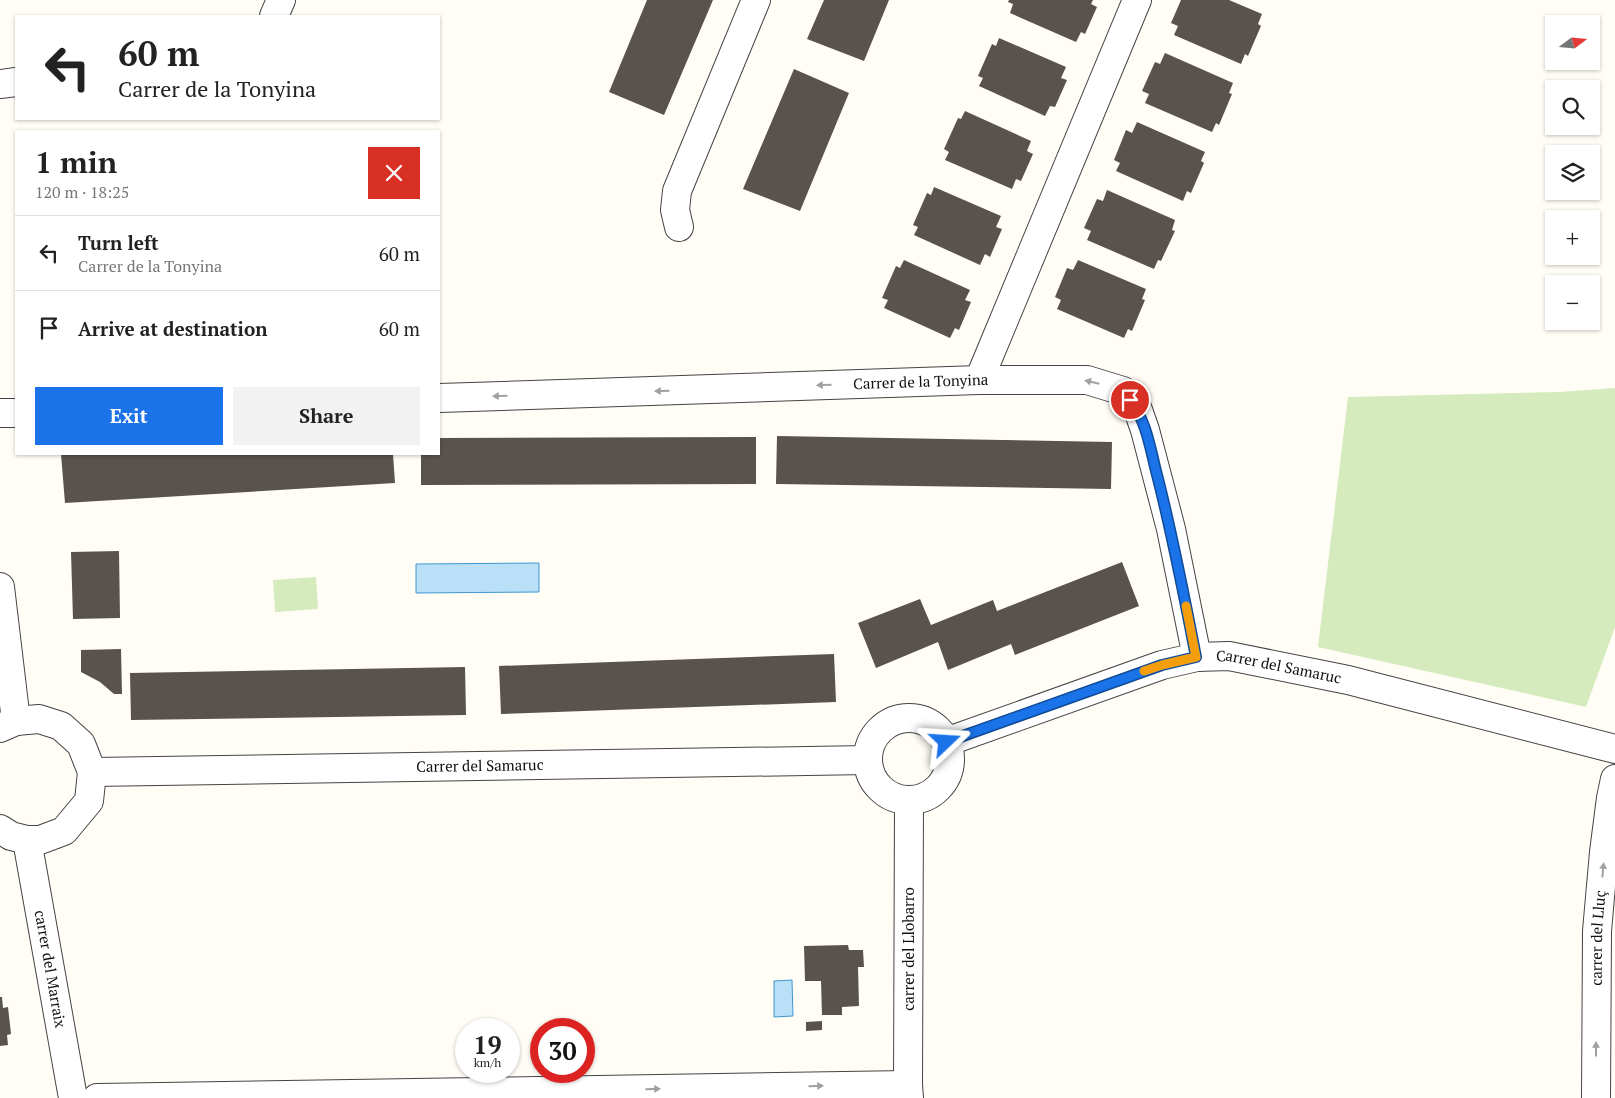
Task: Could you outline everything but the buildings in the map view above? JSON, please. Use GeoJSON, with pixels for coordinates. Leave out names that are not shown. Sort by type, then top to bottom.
{"type":"FeatureCollection","features":[{"type":"Feature","properties":{"kind":"street"},"geometry":{"type":"LineString","coordinates":[[274,15],[281,0]]}},
{"type":"Feature","properties":{"kind":"street"},"geometry":{"type":"LineString","coordinates":[[679,227],[674,210],[677,190],[756,0]]}},
{"type":"Feature","properties":{"kind":"street"},"geometry":{"type":"LineString","coordinates":[[980,380],[1138,0]]}},
{"type":"Feature","properties":{"kind":"street"},"geometry":{"type":"LineString","coordinates":[[0,84],[15,82]]}},
{"type":"Feature","properties":{"kind":"street","name":"Carrer de la Tonyina"},"geometry":{"type":"LineString","coordinates":[[440,398],[980,380],[1088,380],[1123,391],[1138,410],[1145,430],[1171,529],[1196,657]]}},
{"type":"Feature","properties":{"kind":"street"},"geometry":{"type":"LineString","coordinates":[[0,413],[15,412]]}},
{"type":"Feature","properties":{"kind":"street"},"geometry":{"type":"LineString","coordinates":[[0,587],[8,724],[39,719],[61,726],[81,744],[92,772],[89,801],[64,831],[40,840],[27,840],[11,836],[0,829]]}},
{"type":"Feature","properties":{"kind":"street","name":"Carrer del Samaruc"},"geometry":{"type":"LineString","coordinates":[[946,742],[1162,665],[1196,657],[1229,656],[1348,680],[1615,749]]}},
{"type":"Feature","properties":{"kind":"street"},"geometry":{"type":"LineString","coordinates":[[899,719],[927,722],[938,730],[946,742],[950,755],[949,768],[944,781],[934,791],[922,798],[909,801],[885,793],[876,784],[870,773],[868,760],[870,746],[877,734],[887,725],[899,719]]}},
{"type":"Feature","properties":{"kind":"street","name":"Carrer del Samaruc"},"geometry":{"type":"LineString","coordinates":[[92,772],[868,760]]}},
{"type":"Feature","properties":{"kind":"street","name":"carrer del Lluç"},"geometry":{"type":"LineString","coordinates":[[1596,1098],[1597,931],[1605,843],[1615,779]]}},
{"type":"Feature","properties":{"kind":"street","name":"carrer del Llobarro"},"geometry":{"type":"LineString","coordinates":[[909,801],[909,1091]]}},
{"type":"Feature","properties":{"kind":"street","name":"carrer del Marraix"},"geometry":{"type":"LineString","coordinates":[[27,840],[73,1098]]}},
{"type":"Feature","properties":{"kind":"street"},"geometry":{"type":"LineString","coordinates":[[97,1098],[909,1091]]}},
{"type":"Feature","properties":{"kind":"green space"},"geometry":{"type":"Polygon","coordinates":[[[1615,388],[1615,627],[1586,707],[1318,647],[1348,397],[1559,392],[1615,388]]]}},
{"type":"Feature","properties":{"kind":"green space"},"geometry":{"type":"Polygon","coordinates":[[[316,577],[318,609],[275,612],[273,580],[316,577]]]}},
{"type":"Feature","properties":{"kind":"water"},"geometry":{"type":"Polygon","coordinates":[[[539,563],[539,592],[416,593],[416,564],[539,563]]]}},
{"type":"Feature","properties":{"kind":"water"},"geometry":{"type":"Polygon","coordinates":[[[792,980],[793,1016],[774,1017],[774,981],[792,980]]]}},
{"type":"Feature","properties":{"kind":"slow traffic"},"geometry":{"type":"LineString","coordinates":[[1144,671],[1196,657],[1186,606]]}},
{"type":"Feature","properties":{"kind":"route"},"geometry":{"type":"LineString","coordinates":[[946,742],[1162,665],[1196,657],[1171,529],[1145,430],[1138,410],[1130,400]]}}]}
